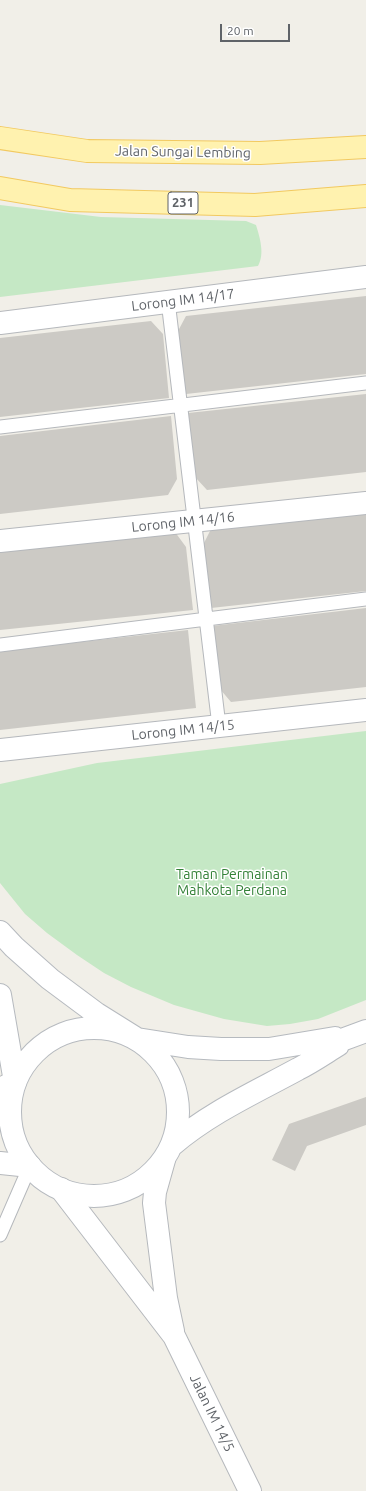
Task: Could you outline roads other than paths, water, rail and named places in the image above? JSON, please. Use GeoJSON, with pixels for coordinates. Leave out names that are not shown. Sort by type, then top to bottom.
{"type":"FeatureCollection","features":[{"type":"Feature","properties":{"kind":"main road","name":"Jalan Sungai Lembing"},"geometry":{"type":"LineString","coordinates":[[0,138],[87,151],[260,153],[366,147]]}},
{"type":"Feature","properties":{"kind":"main road","name":"231"},"geometry":{"type":"LineString","coordinates":[[0,188],[70,200],[254,205],[366,196]]}},
{"type":"Feature","properties":{"kind":"street","name":"Lorong IM 14/17"},"geometry":{"type":"LineString","coordinates":[[0,323],[366,277]]}},
{"type":"Feature","properties":{"kind":"street","name":"Lorong IM 14/16"},"geometry":{"type":"LineString","coordinates":[[0,541],[366,503]]}},
{"type":"Feature","properties":{"kind":"street","name":"Lorong IM 14/15"},"geometry":{"type":"LineString","coordinates":[[0,750],[366,710]]}},
{"type":"Feature","properties":{"kind":"street"},"geometry":{"type":"LineString","coordinates":[[0,932],[14,947],[50,979],[97,1014],[151,1049],[163,1063],[173,1083],[177,1094],[179,1111],[178,1128],[168,1153],[154,1203],[166,1298],[174,1336]]}},
{"type":"Feature","properties":{"kind":"street"},"geometry":{"type":"LineString","coordinates":[[0,995],[7,1086],[12,1092],[10,1112],[12,1131],[19,1150],[30,1166],[44,1180],[61,1189],[80,1195],[99,1196],[118,1193],[136,1186],[151,1174],[189,1130],[232,1103],[300,1068],[338,1045],[339,1041],[366,1031]]}},
{"type":"Feature","properties":{"kind":"street"},"geometry":{"type":"LineString","coordinates":[[7,1086],[39,1048],[56,1036],[77,1029],[98,1027],[119,1031],[137,1039],[188,1047],[221,1049],[269,1049],[335,1038],[339,1041]]}},
{"type":"Feature","properties":{"kind":"street"},"geometry":{"type":"LineString","coordinates":[[0,1163],[30,1166]]}},
{"type":"Feature","properties":{"kind":"street"},"geometry":{"type":"LineString","coordinates":[[61,1189],[174,1336]]}},
{"type":"Feature","properties":{"kind":"street","name":"Jalan IM 14/5"},"geometry":{"type":"LineString","coordinates":[[174,1336],[250,1491]]}},
{"type":"Feature","properties":{"kind":"lane"},"geometry":{"type":"LineString","coordinates":[[168,301],[218,726]]}},
{"type":"Feature","properties":{"kind":"lane"},"geometry":{"type":"LineString","coordinates":[[0,428],[366,383]]}},
{"type":"Feature","properties":{"kind":"lane"},"geometry":{"type":"LineString","coordinates":[[0,645],[366,599]]}},
{"type":"Feature","properties":{"kind":"lane"},"geometry":{"type":"LineString","coordinates":[[0,1235],[30,1166]]}},
{"type":"Feature","properties":{"kind":"park label","name":"Taman Permainan Mahkota Perdana"},"geometry":{"type":"Point","coordinates":[232,882]}}]}
